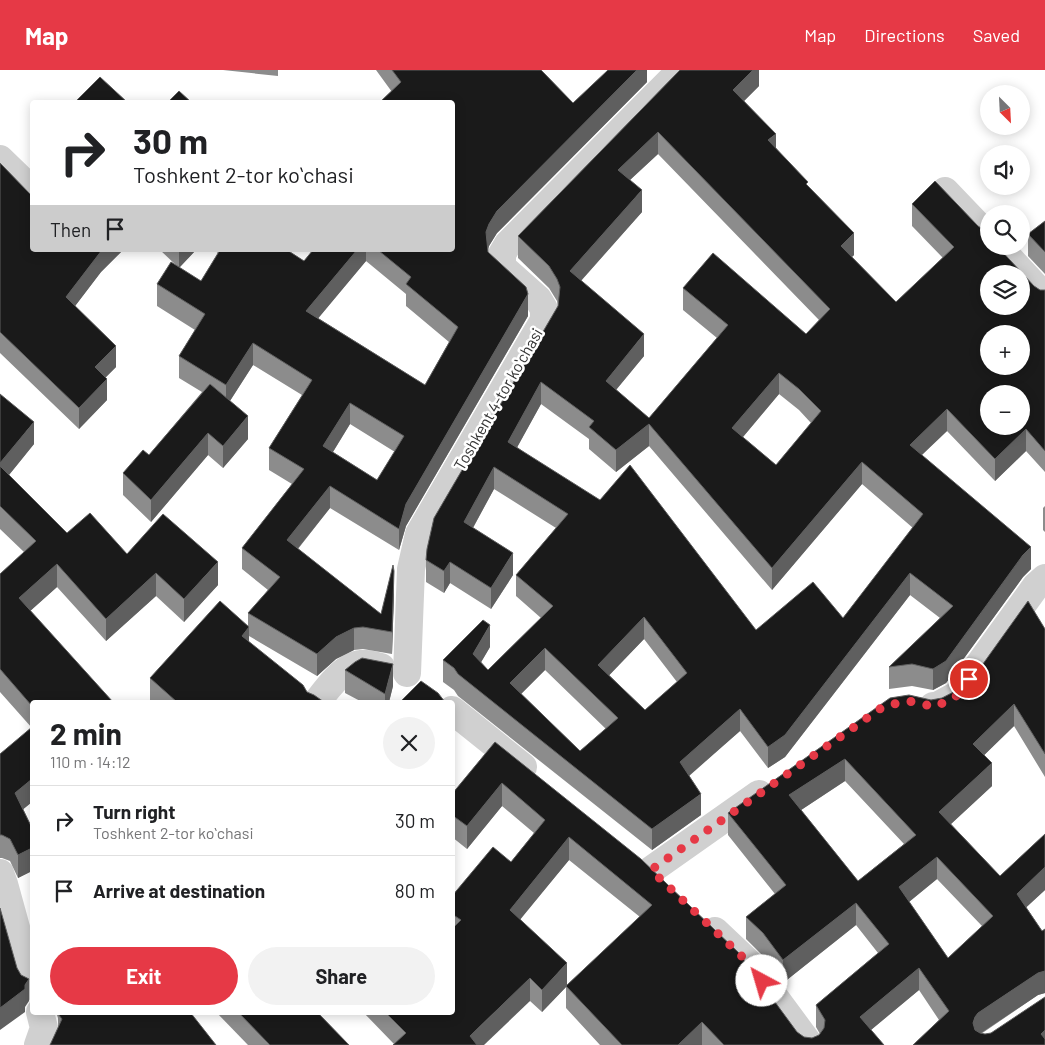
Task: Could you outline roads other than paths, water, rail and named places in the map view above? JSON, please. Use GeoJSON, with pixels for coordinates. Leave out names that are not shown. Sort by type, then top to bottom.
{"type":"FeatureCollection","features":[{"type":"Feature","properties":{"kind":"street","name":"Toshkent 4-tor koʻchasi"},"geometry":{"type":"LineString","coordinates":[[407,673],[411,568],[419,534],[544,320],[544,309],[538,299],[502,267],[502,254],[508,244],[682,70]]}},
{"type":"Feature","properties":{"kind":"street"},"geometry":{"type":"LineString","coordinates":[[0,159],[30,188]]}},
{"type":"Feature","properties":{"kind":"street"},"geometry":{"type":"LineString","coordinates":[[945,191],[980,228]]}},
{"type":"Feature","properties":{"kind":"street"},"geometry":{"type":"LineString","coordinates":[[1006,255],[1045,297]]}},
{"type":"Feature","properties":{"kind":"street"},"geometry":{"type":"LineString","coordinates":[[909,701],[935,707],[958,695],[1036,586],[1045,578]]}},
{"type":"Feature","properties":{"kind":"street"},"geometry":{"type":"LineString","coordinates":[[319,700],[346,670],[360,664],[407,673],[440,700]]}},
{"type":"Feature","properties":{"kind":"street"},"geometry":{"type":"LineString","coordinates":[[455,712],[544,784]]}},
{"type":"Feature","properties":{"kind":"street"},"geometry":{"type":"LineString","coordinates":[[672,890],[644,864],[780,779]]}},
{"type":"Feature","properties":{"kind":"street"},"geometry":{"type":"LineString","coordinates":[[0,873],[30,979]]}},
{"type":"Feature","properties":{"kind":"street"},"geometry":{"type":"LineString","coordinates":[[694,911],[751,965],[810,1045]]}}]}
